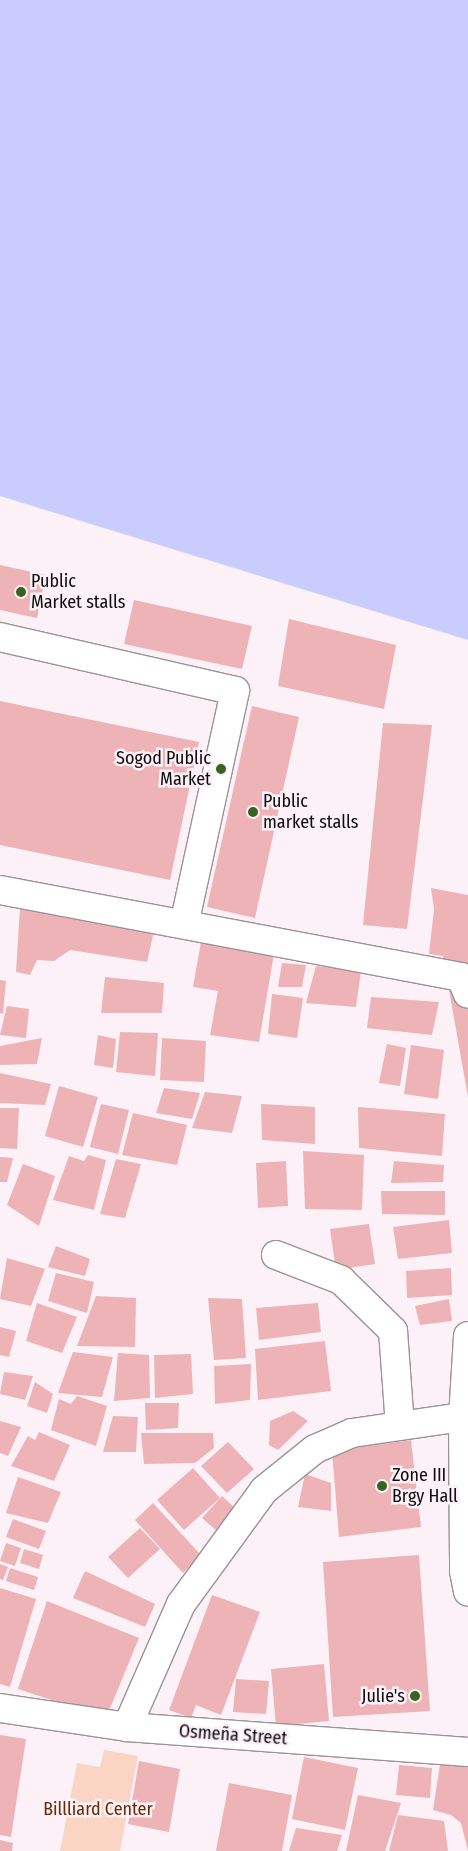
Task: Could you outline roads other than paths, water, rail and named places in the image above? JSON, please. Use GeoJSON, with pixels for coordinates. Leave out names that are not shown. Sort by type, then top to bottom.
{"type":"FeatureCollection","features":[{"type":"Feature","properties":{"kind":"street"},"geometry":{"type":"LineString","coordinates":[[0,637],[235,691],[185,922]]}},
{"type":"Feature","properties":{"kind":"street"},"geometry":{"type":"LineString","coordinates":[[0,890],[185,922],[461,977],[468,994]]}},
{"type":"Feature","properties":{"kind":"street"},"geometry":{"type":"LineString","coordinates":[[276,1255],[341,1280],[393,1332],[400,1426]]}},
{"type":"Feature","properties":{"kind":"street"},"geometry":{"type":"LineString","coordinates":[[467,1578],[465,1416],[468,1336]]}},
{"type":"Feature","properties":{"kind":"street"},"geometry":{"type":"LineString","coordinates":[[126,1727],[181,1604],[264,1490],[315,1449],[352,1433],[465,1416]]}},
{"type":"Feature","properties":{"kind":"street","name":"Osmeña Street"},"geometry":{"type":"LineString","coordinates":[[0,1708],[126,1727],[468,1752]]}},
{"type":"Feature","properties":{"kind":"water"},"geometry":{"type":"Polygon","coordinates":[[[0,0],[468,0],[468,640],[0,496],[0,0]]]}},
{"type":"Feature","properties":{"kind":"place","name":"Public Market stalls"},"geometry":{"type":"Point","coordinates":[21,592]}},
{"type":"Feature","properties":{"kind":"place","name":"Sogod Public Market"},"geometry":{"type":"Point","coordinates":[221,769]}},
{"type":"Feature","properties":{"kind":"place","name":"Public market stalls"},"geometry":{"type":"Point","coordinates":[253,812]}},
{"type":"Feature","properties":{"kind":"place","name":"Zone III Brgy Hall"},"geometry":{"type":"Point","coordinates":[382,1486]}},
{"type":"Feature","properties":{"kind":"place","name":"Julie's"},"geometry":{"type":"Point","coordinates":[415,1696]}},
{"type":"Feature","properties":{"kind":"park label","name":"Billliard Center"},"geometry":{"type":"Point","coordinates":[98,1809]}}]}
